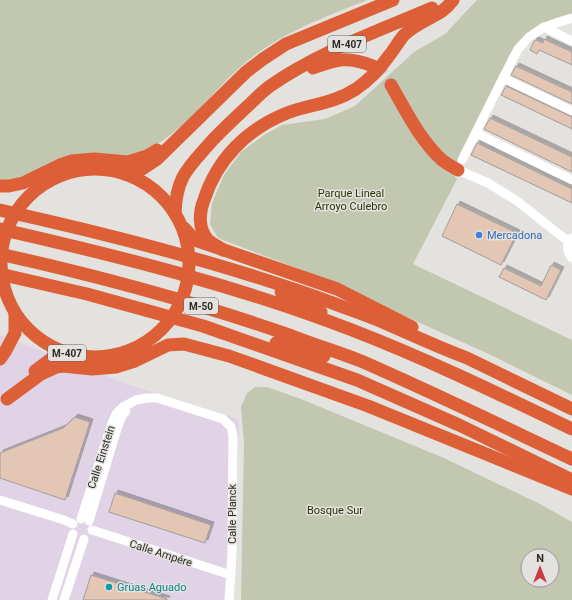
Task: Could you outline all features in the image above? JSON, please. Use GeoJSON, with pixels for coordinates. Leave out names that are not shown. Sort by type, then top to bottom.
{"type":"FeatureCollection","features":[{"type":"Feature","properties":{"kind":"highway","name":"M-407"},"geometry":{"type":"LineString","coordinates":[[125,174],[142,169],[157,159],[246,72],[286,44],[393,0]]}},
{"type":"Feature","properties":{"kind":"highway","name":"M-407"},"geometry":{"type":"LineString","coordinates":[[178,219],[176,199],[178,187],[184,173],[223,128],[274,84],[297,68],[330,51],[452,0]]}},
{"type":"Feature","properties":{"kind":"highway"},"geometry":{"type":"LineString","coordinates":[[223,250],[209,241],[205,236],[202,230],[201,218],[202,204],[209,184],[223,160],[246,137],[269,122],[288,113],[327,103],[341,97],[368,80],[378,71],[404,35],[421,22],[444,10],[452,0]]}},
{"type":"Feature","properties":{"kind":"highway"},"geometry":{"type":"LineString","coordinates":[[251,104],[303,71],[336,59],[358,60],[372,66]]}},
{"type":"Feature","properties":{"kind":"highway"},"geometry":{"type":"LineString","coordinates":[[391,85],[411,120],[429,145],[443,160],[460,165]]}},
{"type":"Feature","properties":{"kind":"highway"},"geometry":{"type":"LineString","coordinates":[[0,186],[23,183],[52,168],[72,161],[94,159],[123,162],[135,161],[147,156],[192,126]]}},
{"type":"Feature","properties":{"kind":"highway","name":"M-407"},"geometry":{"type":"LineString","coordinates":[[86,170],[106,170],[125,174],[145,183],[162,197],[178,219],[188,243],[190,266],[184,297],[175,315],[156,335],[129,351],[108,356],[95,357],[65,352],[51,347],[38,338],[15,314],[2,287],[1,260],[4,239],[14,216],[23,203],[34,192],[48,182],[60,177],[86,170]]}},
{"type":"Feature","properties":{"kind":"highway"},"geometry":{"type":"LineString","coordinates":[[0,192],[17,194],[34,192]]}},
{"type":"Feature","properties":{"kind":"highway"},"geometry":{"type":"LineString","coordinates":[[0,210],[102,233],[209,262],[296,290],[378,321],[467,358],[572,409]]}},
{"type":"Feature","properties":{"kind":"highway"},"geometry":{"type":"LineString","coordinates":[[178,219],[195,240],[336,289],[458,350],[467,358]]}},
{"type":"Feature","properties":{"kind":"highway","name":"M-50"},"geometry":{"type":"LineString","coordinates":[[0,228],[99,251],[210,282],[351,330],[448,370],[572,429]]}},
{"type":"Feature","properties":{"kind":"highway","name":"M-50"},"geometry":{"type":"LineString","coordinates":[[0,254],[104,279],[247,320],[360,361],[461,406],[572,459]]}},
{"type":"Feature","properties":{"kind":"highway"},"geometry":{"type":"LineString","coordinates":[[209,262],[272,288],[340,321],[351,330]]}},
{"type":"Feature","properties":{"kind":"highway"},"geometry":{"type":"LineString","coordinates":[[2,287],[86,294],[203,326],[357,380],[460,425],[572,480]]}},
{"type":"Feature","properties":{"kind":"highway","name":"M-407"},"geometry":{"type":"LineString","coordinates":[[0,359],[15,333],[15,314]]}},
{"type":"Feature","properties":{"kind":"highway"},"geometry":{"type":"LineString","coordinates":[[203,326],[249,335],[326,357],[368,371],[395,377]]}},
{"type":"Feature","properties":{"kind":"highway"},"geometry":{"type":"LineString","coordinates":[[156,335],[181,338],[368,406],[572,489]]}},
{"type":"Feature","properties":{"kind":"highway"},"geometry":{"type":"LineString","coordinates":[[3,401],[41,374],[56,367],[64,366],[92,369],[116,367],[135,361],[168,345],[184,344],[229,356]]}},
{"type":"Feature","properties":{"kind":"highway","name":"M-407"},"geometry":{"type":"LineString","coordinates":[[3,401],[36,370],[51,359],[65,352]]}},
{"type":"Feature","properties":{"kind":"street"},"geometry":{"type":"LineString","coordinates":[[572,18],[544,28],[529,37],[518,49],[460,165],[517,201],[570,240],[568,250],[572,258]]}},
{"type":"Feature","properties":{"kind":"street"},"geometry":{"type":"LineString","coordinates":[[544,28],[572,41]]}},
{"type":"Feature","properties":{"kind":"street"},"geometry":{"type":"LineString","coordinates":[[503,78],[572,111]]}},
{"type":"Feature","properties":{"kind":"street"},"geometry":{"type":"LineString","coordinates":[[476,133],[572,180]]}},
{"type":"Feature","properties":{"kind":"street","name":"Calle Einstein"},"geometry":{"type":"LineString","coordinates":[[85,520],[122,416],[132,403],[142,398],[157,398],[219,417],[226,421],[231,427]]}},
{"type":"Feature","properties":{"kind":"street","name":"Calle Planck"},"geometry":{"type":"LineString","coordinates":[[229,600],[231,575],[231,427]]}},
{"type":"Feature","properties":{"kind":"street"},"geometry":{"type":"LineString","coordinates":[[0,500],[73,524]]}},
{"type":"Feature","properties":{"kind":"street"},"geometry":{"type":"LineString","coordinates":[[52,600],[73,534],[73,524],[78,519],[85,520],[92,530],[88,537],[84,539],[64,600]]}},
{"type":"Feature","properties":{"kind":"street","name":"Calle Ampére"},"geometry":{"type":"LineString","coordinates":[[92,530],[231,575]]}},
{"type":"Feature","properties":{"kind":"street"},"geometry":{"type":"LineString","coordinates":[[73,534],[78,538],[84,539]]}},
{"type":"Feature","properties":{"kind":"shaded area"},"geometry":{"type":"Polygon","coordinates":[[[0,335],[127,384],[239,419],[233,600],[0,600],[0,335]]]}},
{"type":"Feature","properties":{"kind":"green space"},"geometry":{"type":"Polygon","coordinates":[[[0,0],[367,0],[300,28],[253,56],[228,78],[187,121],[164,140],[151,148],[126,156],[37,175],[0,181],[0,0]]]}},
{"type":"Feature","properties":{"kind":"green space","name":"Parque Lineal Arroyo Culebro"},"geometry":{"type":"Polygon","coordinates":[[[477,0],[572,0],[572,14],[546,22],[523,38],[511,52],[452,173],[457,179],[413,264],[572,340],[572,395],[491,355],[307,272],[218,238],[210,224],[212,203],[224,175],[241,152],[264,135],[282,125],[325,119],[355,106],[414,52],[445,34],[477,0]]]}},
{"type":"Feature","properties":{"kind":"green space","name":"Bosque Sur"},"geometry":{"type":"Polygon","coordinates":[[[255,387],[267,387],[301,399],[444,458],[540,504],[572,522],[572,600],[241,600],[244,444],[241,407],[247,393],[255,387]]]}},
{"type":"Feature","properties":{"kind":"building"},"geometry":{"type":"Polygon","coordinates":[[[544,39],[572,52],[572,65],[539,50],[537,54],[530,50],[534,41],[536,40],[543,43],[544,39]]]}},
{"type":"Feature","properties":{"kind":"building"},"geometry":{"type":"Polygon","coordinates":[[[516,66],[572,92],[572,104],[511,75],[516,66]]]}},
{"type":"Feature","properties":{"kind":"building"},"geometry":{"type":"Polygon","coordinates":[[[506,86],[572,117],[572,129],[501,95],[506,86]]]}},
{"type":"Feature","properties":{"kind":"building"},"geometry":{"type":"Polygon","coordinates":[[[490,118],[572,157],[572,172],[484,129],[490,118]]]}},
{"type":"Feature","properties":{"kind":"building"},"geometry":{"type":"Polygon","coordinates":[[[477,143],[572,189],[572,203],[471,155],[477,143]]]}},
{"type":"Feature","properties":{"kind":"building","name":"Mercadona"},"geometry":{"type":"Polygon","coordinates":[[[457,204],[517,233],[501,265],[442,236],[457,204]]]}},
{"type":"Feature","properties":{"kind":"building"},"geometry":{"type":"Polygon","coordinates":[[[551,265],[561,270],[546,300],[499,277],[504,268],[541,286],[551,265]]]}},
{"type":"Feature","properties":{"kind":"building"},"geometry":{"type":"Polygon","coordinates":[[[75,417],[90,422],[65,500],[0,478],[0,453],[63,428],[75,417]]]}},
{"type":"Feature","properties":{"kind":"building"},"geometry":{"type":"Polygon","coordinates":[[[115,493],[211,525],[205,543],[109,512],[115,493]]]}},
{"type":"Feature","properties":{"kind":"building","name":"Grúas Aguado"},"geometry":{"type":"Polygon","coordinates":[[[91,575],[167,599],[167,600],[83,600],[91,575]]]}},
{"type":"Feature","properties":{"kind":"tunnel"},"geometry":{"type":"LineString","coordinates":[[373,66],[391,85]]}},
{"type":"Feature","properties":{"kind":"place","name":"Mercadona"},"geometry":{"type":"Point","coordinates":[479,235]}},
{"type":"Feature","properties":{"kind":"place","name":"Grúas Aguado"},"geometry":{"type":"Point","coordinates":[109,587]}}]}
